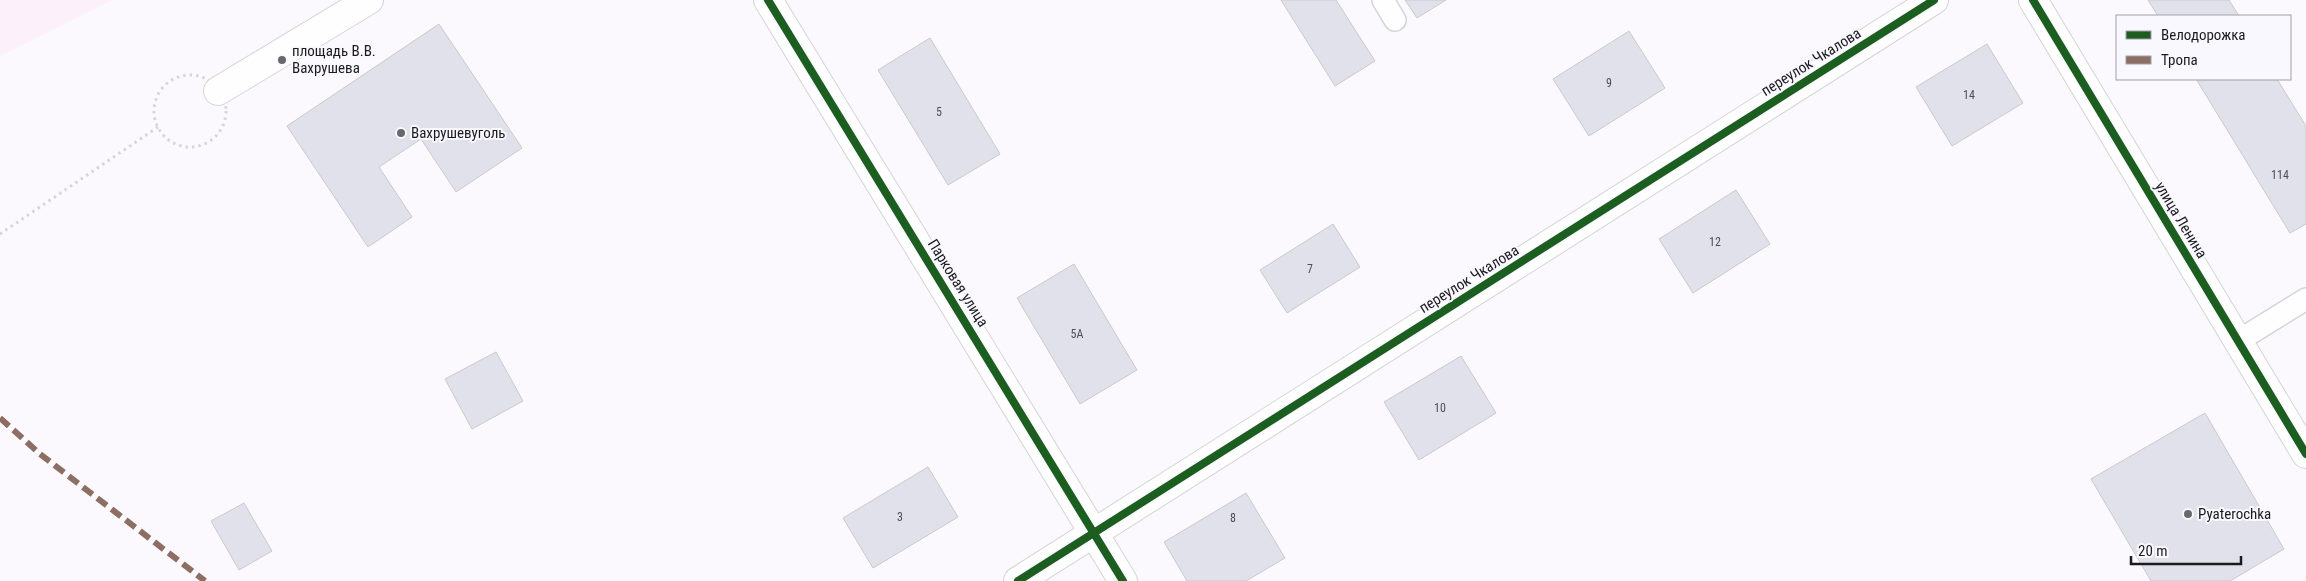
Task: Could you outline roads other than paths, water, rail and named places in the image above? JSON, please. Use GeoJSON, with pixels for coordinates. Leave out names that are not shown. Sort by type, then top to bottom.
{"type":"FeatureCollection","features":[{"type":"Feature","properties":{"kind":"street"},"geometry":{"type":"LineString","coordinates":[[218,91],[370,0]]}},
{"type":"Feature","properties":{"kind":"street","name":"Парковая улица"},"geometry":{"type":"LineString","coordinates":[[768,0],[1123,581]]}},
{"type":"Feature","properties":{"kind":"street","name":"переулок Чкалова"},"geometry":{"type":"LineString","coordinates":[[1018,581],[1934,0]]}},
{"type":"Feature","properties":{"kind":"street","name":"улица Ленина"},"geometry":{"type":"LineString","coordinates":[[2033,0],[2306,454]]}},
{"type":"Feature","properties":{"kind":"lane"},"geometry":{"type":"LineString","coordinates":[[1383,0],[1395,20]]}},
{"type":"Feature","properties":{"kind":"lane"},"geometry":{"type":"LineString","coordinates":[[2238,341],[2306,299]]}},
{"type":"Feature","properties":{"kind":"place","name":"площадь В.В. Вахрушева"},"geometry":{"type":"Point","coordinates":[282,60]}},
{"type":"Feature","properties":{"kind":"place","name":"Вахрушевуголь"},"geometry":{"type":"Point","coordinates":[401,133]}},
{"type":"Feature","properties":{"kind":"place","name":"Pyaterochka"},"geometry":{"type":"Point","coordinates":[2188,514]}}]}
